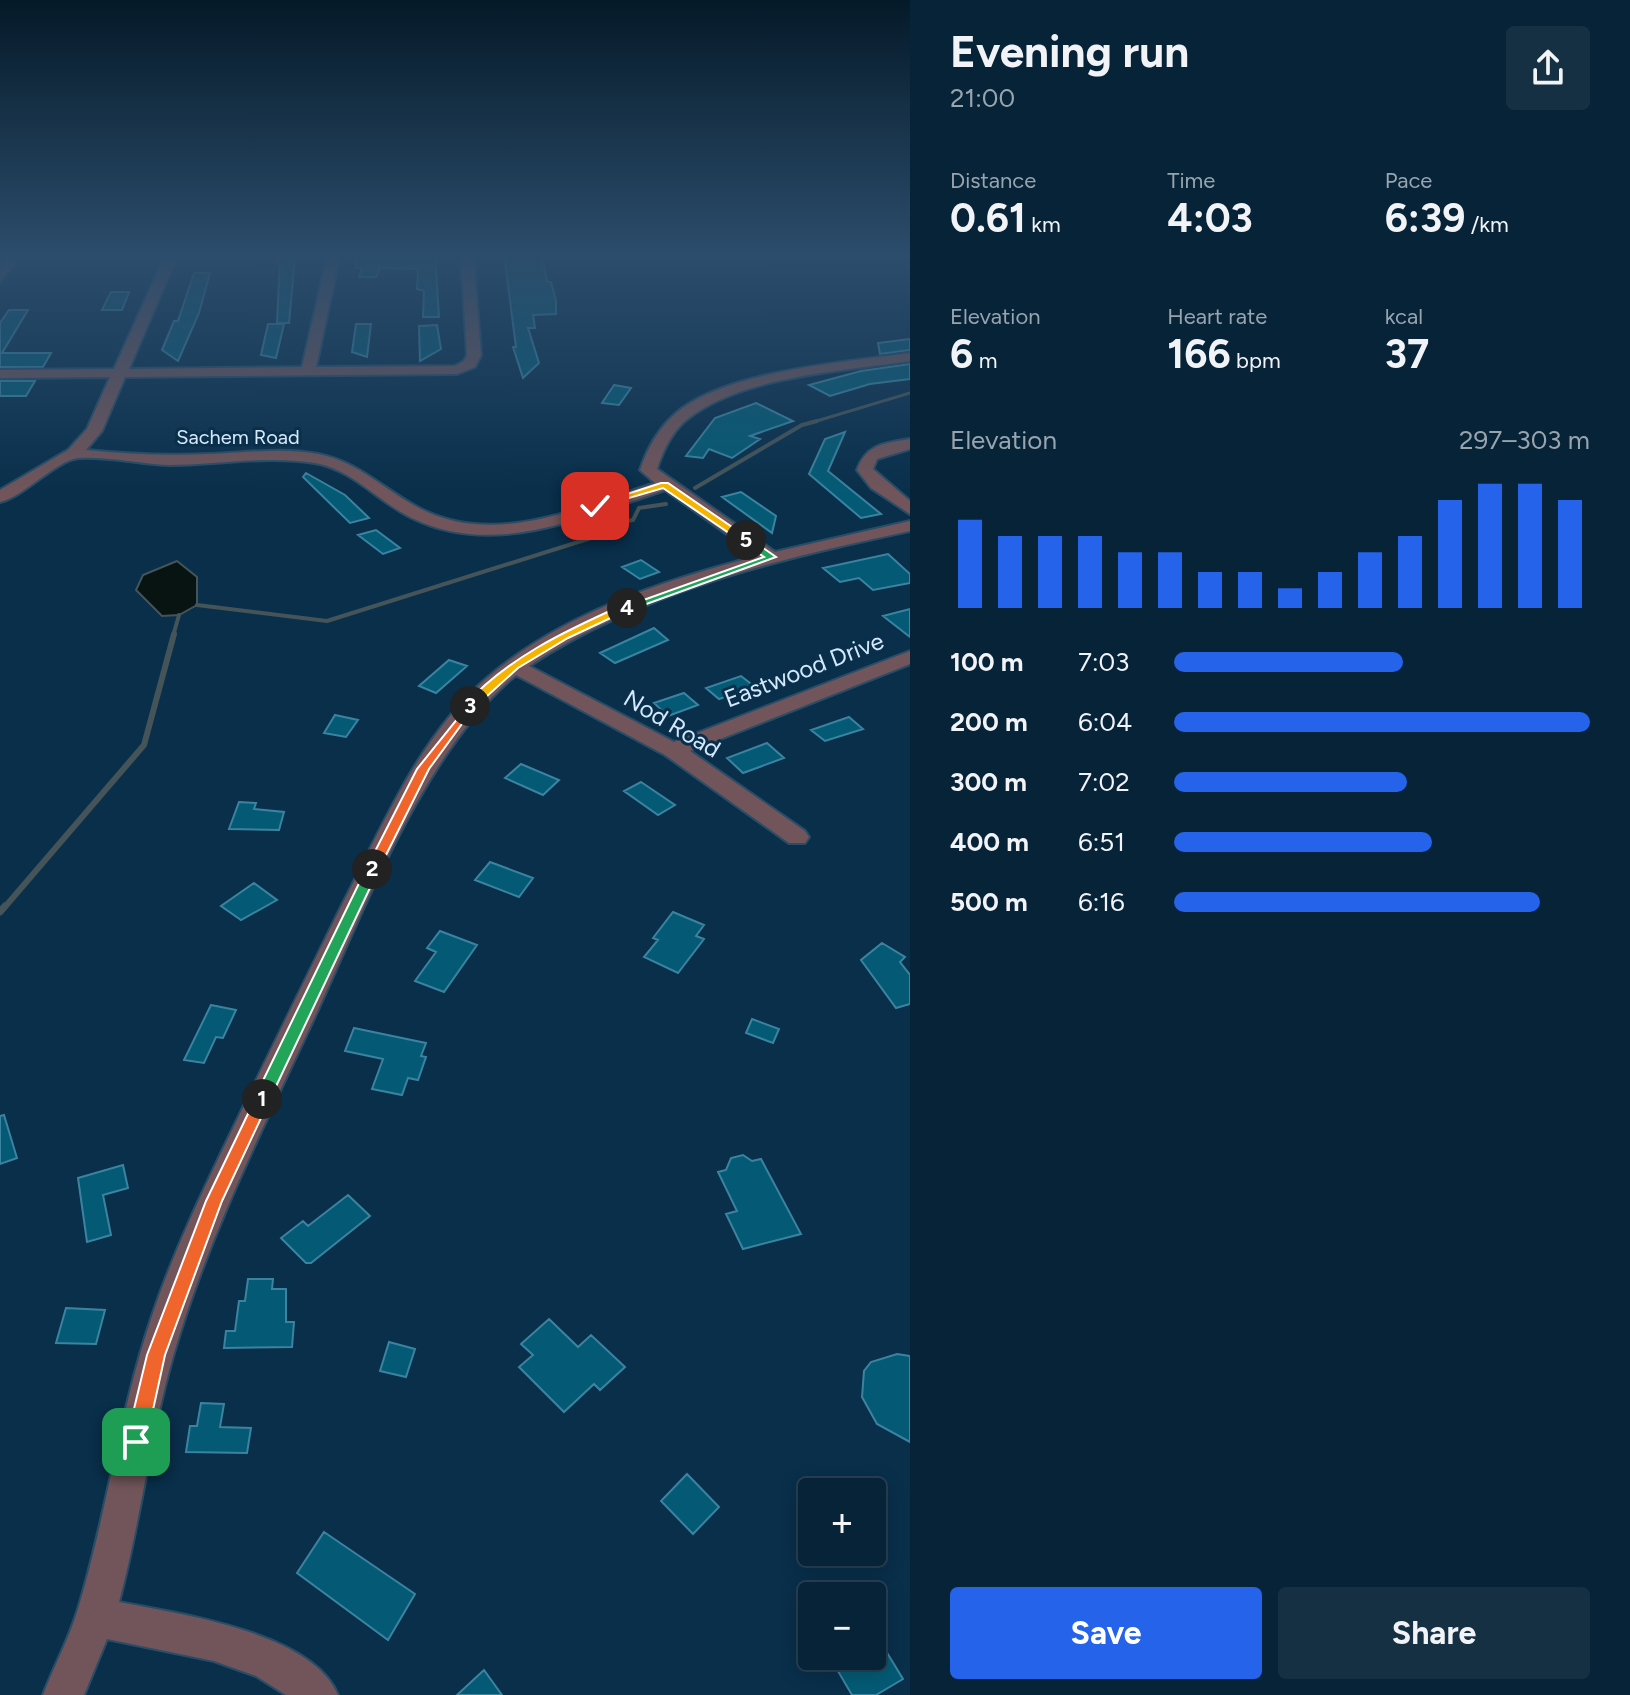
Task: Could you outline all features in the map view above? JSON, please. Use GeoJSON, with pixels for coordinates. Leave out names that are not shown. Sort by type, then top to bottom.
{"type":"FeatureCollection","features":[{"type":"Feature","properties":{"kind":"street"},"geometry":{"type":"LineString","coordinates":[[0,497],[74,453],[99,423],[138,333]]}},
{"type":"Feature","properties":{"kind":"street"},"geometry":{"type":"LineString","coordinates":[[308,372],[317,333]]}},
{"type":"Feature","properties":{"kind":"street"},"geometry":{"type":"LineString","coordinates":[[0,374],[448,371],[470,364],[474,355],[472,333]]}},
{"type":"Feature","properties":{"kind":"street"},"geometry":{"type":"LineString","coordinates":[[771,557],[664,485],[648,470],[653,453],[682,416],[704,402],[787,376],[910,357]]}},
{"type":"Feature","properties":{"kind":"street"},"geometry":{"type":"LineString","coordinates":[[910,444],[885,448],[870,456],[865,470],[877,484],[910,509]]}},
{"type":"Feature","properties":{"kind":"street","name":"Sachem Road"},"geometry":{"type":"LineString","coordinates":[[74,453],[133,459],[279,456],[317,459],[354,469],[406,508],[468,531],[525,527],[664,485]]}},
{"type":"Feature","properties":{"kind":"street"},"geometry":{"type":"LineString","coordinates":[[63,1695],[97,1617],[156,1355],[214,1201],[423,769],[459,717],[514,666],[564,636],[616,612],[771,557],[910,526]]}},
{"type":"Feature","properties":{"kind":"street","name":"Eastwood Drive"},"geometry":{"type":"LineString","coordinates":[[673,750],[910,657]]}},
{"type":"Feature","properties":{"kind":"street","name":"Nod Road"},"geometry":{"type":"LineString","coordinates":[[514,666],[673,750],[797,837]]}},
{"type":"Feature","properties":{"kind":"street"},"geometry":{"type":"LineString","coordinates":[[97,1617],[241,1649],[304,1681],[318,1695]]}},
{"type":"Feature","properties":{"kind":"shaded area"},"geometry":{"type":"Polygon","coordinates":[[[177,561],[197,577],[197,605],[179,615],[162,616],[136,590],[143,575],[177,561]]]}},
{"type":"Feature","properties":{"kind":"building"},"geometry":{"type":"Polygon","coordinates":[[[0,333],[14,333],[2,353],[51,353],[43,367],[0,367],[0,333]]]}},
{"type":"Feature","properties":{"kind":"building"},"geometry":{"type":"Polygon","coordinates":[[[169,333],[190,333],[178,361],[162,350],[169,333]]]}},
{"type":"Feature","properties":{"kind":"building"},"geometry":{"type":"Polygon","coordinates":[[[266,333],[282,333],[276,358],[261,355],[266,333]]]}},
{"type":"Feature","properties":{"kind":"building"},"geometry":{"type":"Polygon","coordinates":[[[355,333],[370,333],[367,357],[352,352],[355,333]]]}},
{"type":"Feature","properties":{"kind":"building"},"geometry":{"type":"Polygon","coordinates":[[[419,333],[438,333],[441,349],[420,361],[419,333]]]}},
{"type":"Feature","properties":{"kind":"building"},"geometry":{"type":"Polygon","coordinates":[[[514,333],[530,333],[539,363],[523,378],[513,347],[516,347],[514,333]]]}},
{"type":"Feature","properties":{"kind":"building"},"geometry":{"type":"Polygon","coordinates":[[[910,339],[910,350],[880,354],[878,343],[910,339]]]}},
{"type":"Feature","properties":{"kind":"building"},"geometry":{"type":"Polygon","coordinates":[[[910,364],[910,379],[870,384],[830,396],[809,385],[861,371],[910,364]]]}},
{"type":"Feature","properties":{"kind":"building"},"geometry":{"type":"Polygon","coordinates":[[[0,381],[35,381],[26,396],[0,396],[0,381]]]}},
{"type":"Feature","properties":{"kind":"building"},"geometry":{"type":"Polygon","coordinates":[[[614,385],[631,388],[619,405],[602,403],[614,385]]]}},
{"type":"Feature","properties":{"kind":"building"},"geometry":{"type":"Polygon","coordinates":[[[756,403],[793,421],[750,436],[760,439],[732,458],[709,449],[703,458],[686,456],[715,418],[756,403]]]}},
{"type":"Feature","properties":{"kind":"building"},"geometry":{"type":"Polygon","coordinates":[[[845,432],[828,471],[881,514],[861,518],[809,474],[825,439],[845,432]]]}},
{"type":"Feature","properties":{"kind":"building"},"geometry":{"type":"Polygon","coordinates":[[[306,473],[345,495],[369,518],[350,523],[303,477],[306,473]]]}},
{"type":"Feature","properties":{"kind":"building"},"geometry":{"type":"Polygon","coordinates":[[[741,492],[776,516],[772,533],[722,497],[741,492]]]}},
{"type":"Feature","properties":{"kind":"building"},"geometry":{"type":"Polygon","coordinates":[[[376,530],[400,548],[383,554],[358,535],[376,530]]]}},
{"type":"Feature","properties":{"kind":"building"},"geometry":{"type":"Polygon","coordinates":[[[888,554],[910,574],[910,583],[873,590],[859,578],[840,582],[823,568],[888,554]]]}},
{"type":"Feature","properties":{"kind":"building"},"geometry":{"type":"Polygon","coordinates":[[[641,560],[659,572],[640,579],[622,567],[641,560]]]}},
{"type":"Feature","properties":{"kind":"building"},"geometry":{"type":"Polygon","coordinates":[[[910,609],[910,637],[883,616],[910,609]]]}},
{"type":"Feature","properties":{"kind":"building"},"geometry":{"type":"Polygon","coordinates":[[[654,628],[668,640],[615,663],[600,653],[654,628]]]}},
{"type":"Feature","properties":{"kind":"building"},"geometry":{"type":"Polygon","coordinates":[[[449,660],[467,666],[436,693],[419,686],[449,660]]]}},
{"type":"Feature","properties":{"kind":"building"},"geometry":{"type":"Polygon","coordinates":[[[741,676],[755,687],[719,699],[706,688],[741,676]]]}},
{"type":"Feature","properties":{"kind":"building"},"geometry":{"type":"Polygon","coordinates":[[[684,693],[698,705],[668,716],[654,703],[684,693]]]}},
{"type":"Feature","properties":{"kind":"building"},"geometry":{"type":"Polygon","coordinates":[[[335,715],[358,720],[346,737],[324,733],[335,715]]]}},
{"type":"Feature","properties":{"kind":"building"},"geometry":{"type":"Polygon","coordinates":[[[849,717],[863,729],[825,741],[811,730],[849,717]]]}},
{"type":"Feature","properties":{"kind":"building"},"geometry":{"type":"Polygon","coordinates":[[[767,743],[784,758],[743,773],[727,758],[767,743]]]}},
{"type":"Feature","properties":{"kind":"building"},"geometry":{"type":"Polygon","coordinates":[[[521,764],[559,780],[543,795],[505,778],[521,764]]]}},
{"type":"Feature","properties":{"kind":"building"},"geometry":{"type":"Polygon","coordinates":[[[641,782],[675,805],[658,815],[624,791],[641,782]]]}},
{"type":"Feature","properties":{"kind":"building"},"geometry":{"type":"Polygon","coordinates":[[[239,802],[256,803],[254,809],[284,812],[279,830],[229,829],[239,802]]]}},
{"type":"Feature","properties":{"kind":"building"},"geometry":{"type":"Polygon","coordinates":[[[490,862],[533,878],[519,897],[475,880],[490,862]]]}},
{"type":"Feature","properties":{"kind":"building"},"geometry":{"type":"Polygon","coordinates":[[[254,883],[277,900],[241,920],[221,906],[254,883]]]}},
{"type":"Feature","properties":{"kind":"building"},"geometry":{"type":"Polygon","coordinates":[[[673,912],[704,925],[696,936],[704,939],[678,973],[644,957],[658,940],[653,938],[673,912]]]}},
{"type":"Feature","properties":{"kind":"building"},"geometry":{"type":"Polygon","coordinates":[[[440,931],[477,945],[444,992],[415,981],[436,952],[427,948],[440,931]]]}},
{"type":"Feature","properties":{"kind":"building"},"geometry":{"type":"Polygon","coordinates":[[[882,943],[905,957],[900,962],[910,975],[910,1004],[896,1008],[861,960],[882,943]]]}},
{"type":"Feature","properties":{"kind":"building"},"geometry":{"type":"Polygon","coordinates":[[[211,1005],[236,1010],[223,1038],[216,1037],[204,1063],[184,1060],[211,1005]]]}},
{"type":"Feature","properties":{"kind":"building"},"geometry":{"type":"Polygon","coordinates":[[[752,1019],[779,1029],[773,1043],[746,1033],[752,1019]]]}},
{"type":"Feature","properties":{"kind":"building"},"geometry":{"type":"Polygon","coordinates":[[[354,1028],[426,1043],[421,1056],[426,1057],[418,1080],[408,1078],[402,1095],[372,1089],[383,1059],[345,1051],[354,1028]]]}},
{"type":"Feature","properties":{"kind":"building"},"geometry":{"type":"Polygon","coordinates":[[[4,1115],[17,1158],[0,1164],[0,1116],[4,1115]]]}},
{"type":"Feature","properties":{"kind":"building"},"geometry":{"type":"Polygon","coordinates":[[[743,1155],[752,1161],[761,1159],[801,1234],[743,1249],[726,1214],[737,1211],[718,1172],[726,1170],[731,1158],[743,1155]]]}},
{"type":"Feature","properties":{"kind":"building"},"geometry":{"type":"Polygon","coordinates":[[[123,1165],[128,1188],[103,1195],[111,1235],[87,1242],[78,1178],[123,1165]]]}},
{"type":"Feature","properties":{"kind":"building"},"geometry":{"type":"Polygon","coordinates":[[[348,1195],[370,1216],[311,1263],[306,1263],[281,1238],[303,1221],[308,1226],[348,1195]]]}},
{"type":"Feature","properties":{"kind":"building"},"geometry":{"type":"Polygon","coordinates":[[[248,1279],[273,1279],[272,1289],[286,1289],[286,1322],[294,1322],[292,1347],[224,1348],[226,1331],[235,1331],[239,1301],[245,1301],[248,1279]]]}},
{"type":"Feature","properties":{"kind":"building"},"geometry":{"type":"Polygon","coordinates":[[[66,1308],[105,1310],[96,1344],[56,1343],[66,1308]]]}},
{"type":"Feature","properties":{"kind":"building"},"geometry":{"type":"Polygon","coordinates":[[[549,1319],[578,1347],[591,1335],[625,1367],[600,1390],[594,1384],[564,1412],[519,1367],[533,1355],[521,1344],[549,1319]]]}},
{"type":"Feature","properties":{"kind":"building"},"geometry":{"type":"Polygon","coordinates":[[[389,1342],[415,1349],[406,1377],[380,1371],[389,1342]]]}},
{"type":"Feature","properties":{"kind":"building"},"geometry":{"type":"Polygon","coordinates":[[[897,1354],[910,1356],[910,1442],[877,1424],[862,1397],[864,1371],[871,1362],[897,1354]]]}},
{"type":"Feature","properties":{"kind":"building"},"geometry":{"type":"Polygon","coordinates":[[[201,1403],[224,1404],[220,1427],[251,1428],[247,1453],[186,1452],[190,1426],[197,1426],[201,1403]]]}},
{"type":"Feature","properties":{"kind":"building"},"geometry":{"type":"Polygon","coordinates":[[[687,1474],[719,1507],[693,1534],[661,1501],[687,1474]]]}},
{"type":"Feature","properties":{"kind":"building"},"geometry":{"type":"Polygon","coordinates":[[[324,1532],[415,1594],[388,1640],[297,1573],[324,1532]]]}},
{"type":"Feature","properties":{"kind":"building"},"geometry":{"type":"Polygon","coordinates":[[[886,1651],[903,1679],[876,1695],[852,1695],[837,1670],[886,1670],[886,1651]]]}},
{"type":"Feature","properties":{"kind":"building"},"geometry":{"type":"Polygon","coordinates":[[[484,1670],[502,1695],[457,1695],[484,1670]]]}},
{"type":"Feature","properties":{"kind":"waterway"},"geometry":{"type":"LineString","coordinates":[[814,422],[910,393]]}},
{"type":"Feature","properties":{"kind":"waterway"},"geometry":{"type":"LineString","coordinates":[[695,488],[802,425],[814,422]]}},
{"type":"Feature","properties":{"kind":"waterway"},"geometry":{"type":"LineString","coordinates":[[810,423],[814,422]]}},
{"type":"Feature","properties":{"kind":"waterway"},"geometry":{"type":"LineString","coordinates":[[197,605],[327,621],[591,538],[613,523],[633,520],[639,508],[666,504]]}},
{"type":"Feature","properties":{"kind":"waterway"},"geometry":{"type":"LineString","coordinates":[[173,636],[179,615]]}},
{"type":"Feature","properties":{"kind":"waterway"},"geometry":{"type":"LineString","coordinates":[[4,908],[144,745],[174,634]]}},
{"type":"Feature","properties":{"kind":"waterway"},"geometry":{"type":"LineString","coordinates":[[0,912],[5,906]]}},
{"type":"Feature","properties":{"kind":"route"},"geometry":{"type":"LineString","coordinates":[[136,1442],[156,1355],[214,1201],[423,769],[459,717],[514,666],[564,636],[616,612],[771,557],[664,485],[595,506]]}}]}
